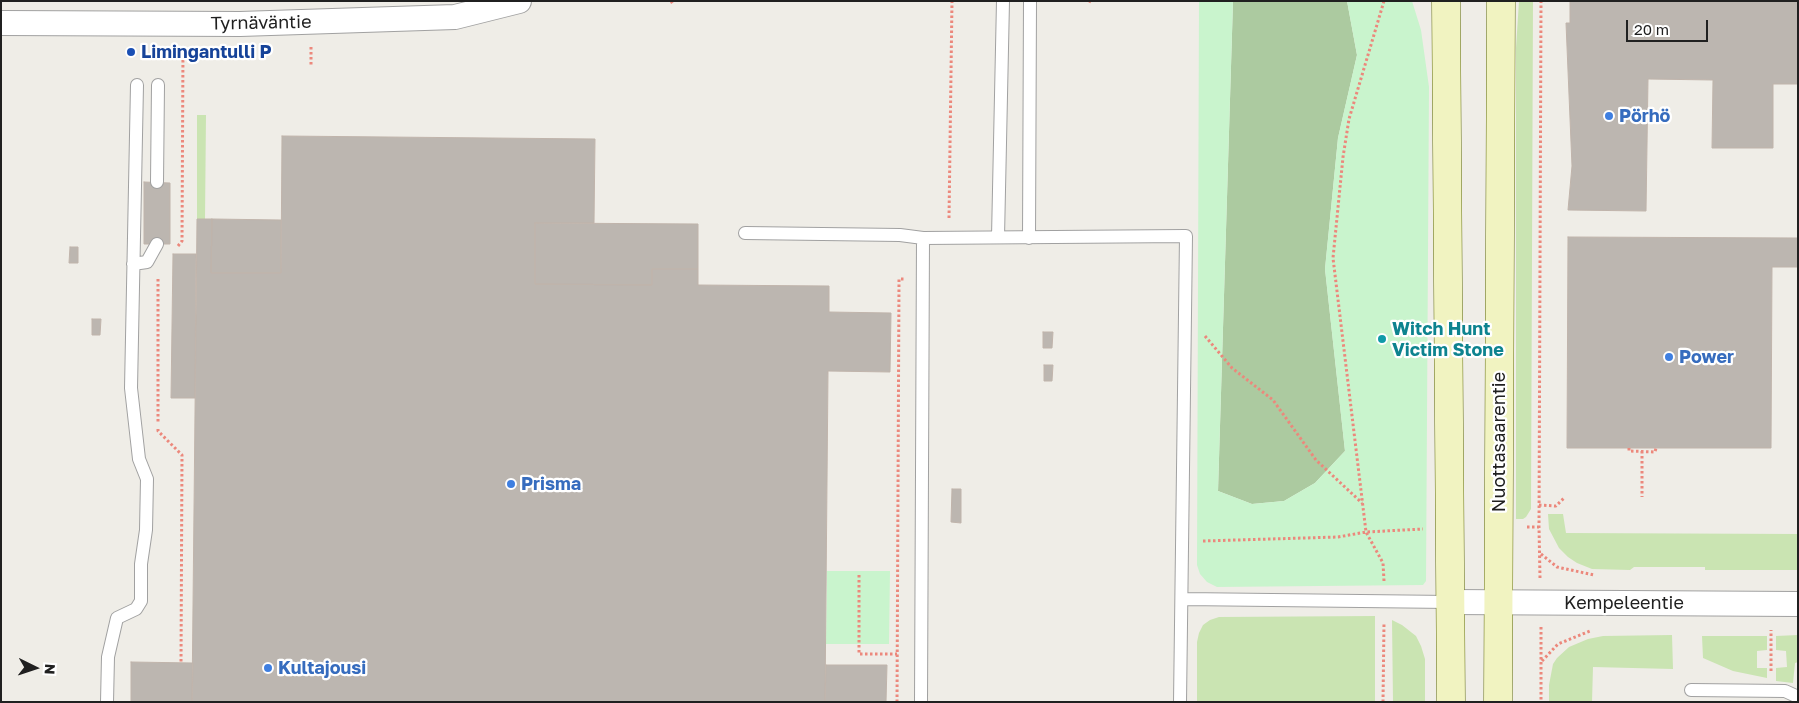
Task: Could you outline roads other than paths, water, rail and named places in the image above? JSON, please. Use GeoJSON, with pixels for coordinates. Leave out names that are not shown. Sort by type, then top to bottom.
{"type":"FeatureCollection","features":[{"type":"Feature","properties":{"kind":"main road"},"geometry":{"type":"LineString","coordinates":[[1446,1],[1451,702]]}},
{"type":"Feature","properties":{"kind":"main road","name":"Nuottasaarentie"},"geometry":{"type":"LineString","coordinates":[[1498,702],[1501,1]]}},
{"type":"Feature","properties":{"kind":"street","name":"Tyrnäväntie"},"geometry":{"type":"LineString","coordinates":[[1,23],[310,23],[455,18],[518,1]]}},
{"type":"Feature","properties":{"kind":"street","name":"Kempeleentie"},"geometry":{"type":"LineString","coordinates":[[1450,602],[1798,604]]}},
{"type":"Feature","properties":{"kind":"lane"},"geometry":{"type":"LineString","coordinates":[[998,237],[1003,1]]}},
{"type":"Feature","properties":{"kind":"lane"},"geometry":{"type":"LineString","coordinates":[[1029,238],[1030,1]]}},
{"type":"Feature","properties":{"kind":"lane"},"geometry":{"type":"LineString","coordinates":[[107,702],[108,657],[117,618],[136,609],[141,601],[141,564],[146,530],[147,479],[139,459],[131,388],[137,85]]}},
{"type":"Feature","properties":{"kind":"lane"},"geometry":{"type":"LineString","coordinates":[[157,182],[158,85]]}},
{"type":"Feature","properties":{"kind":"lane"},"geometry":{"type":"LineString","coordinates":[[745,233],[900,235],[922,238],[1186,236],[1180,702]]}},
{"type":"Feature","properties":{"kind":"lane"},"geometry":{"type":"LineString","coordinates":[[922,238],[922,702]]}},
{"type":"Feature","properties":{"kind":"lane"},"geometry":{"type":"LineString","coordinates":[[133,264],[147,262],[157,244]]}},
{"type":"Feature","properties":{"kind":"lane"},"geometry":{"type":"LineString","coordinates":[[1182,599],[1450,602]]}},
{"type":"Feature","properties":{"kind":"lane"},"geometry":{"type":"LineString","coordinates":[[1691,690],[1785,691],[1798,697]]}},
{"type":"Feature","properties":{"kind":"place","name":"Limingantulli P"},"geometry":{"type":"Point","coordinates":[131,52]}},
{"type":"Feature","properties":{"kind":"place","name":"Pörhö"},"geometry":{"type":"Point","coordinates":[1609,116]}},
{"type":"Feature","properties":{"kind":"place","name":"Witch Hunt Victim Stone"},"geometry":{"type":"Point","coordinates":[1382,339]}},
{"type":"Feature","properties":{"kind":"place","name":"Power"},"geometry":{"type":"Point","coordinates":[1669,357]}},
{"type":"Feature","properties":{"kind":"place","name":"Prisma"},"geometry":{"type":"Point","coordinates":[511,484]}},
{"type":"Feature","properties":{"kind":"place","name":"Kultajousi"},"geometry":{"type":"Point","coordinates":[268,668]}}]}
